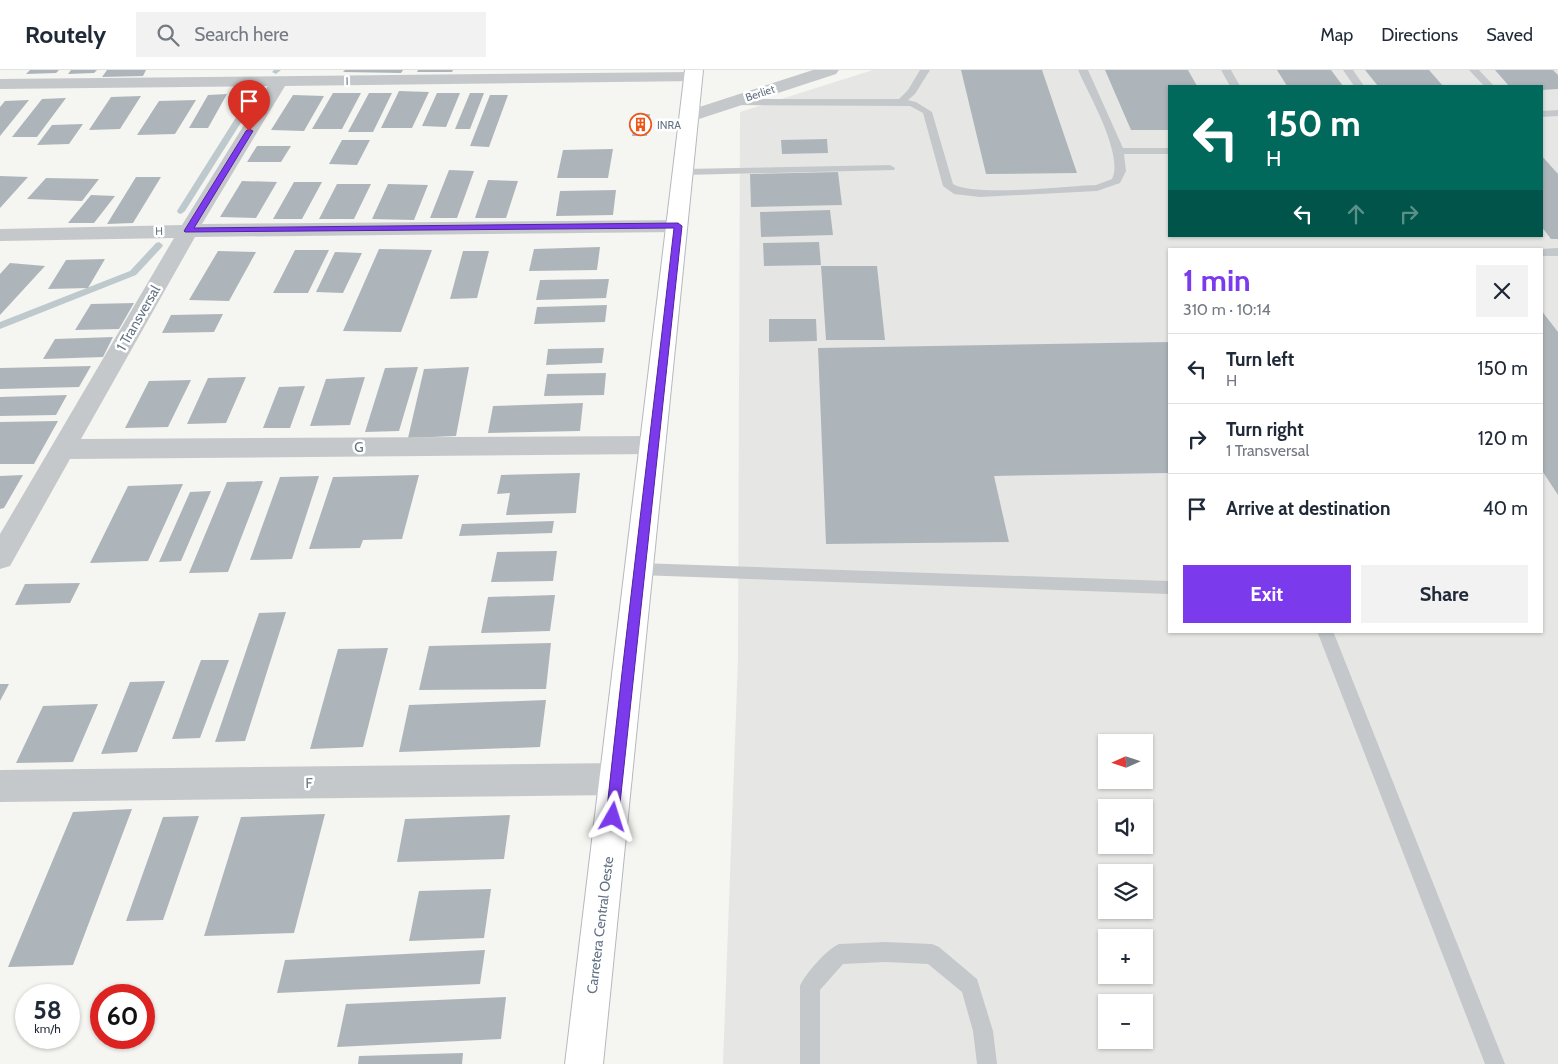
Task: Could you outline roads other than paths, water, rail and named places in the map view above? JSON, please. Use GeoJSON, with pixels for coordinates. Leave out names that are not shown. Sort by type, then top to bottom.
{"type":"FeatureCollection","features":[{"type":"Feature","properties":{"kind":"main road","name":"Carretera Central Oeste"},"geometry":{"type":"LineString","coordinates":[[584,1064],[617,779],[638,569],[654,445],[693,74]]}},
{"type":"Feature","properties":{"kind":"street","name":"Berliet"},"geometry":{"type":"LineString","coordinates":[[690,116],[830,70]]}},
{"type":"Feature","properties":{"kind":"street","name":"I"},"geometry":{"type":"LineString","coordinates":[[0,84],[280,81],[527,74],[693,74]]}},
{"type":"Feature","properties":{"kind":"street","name":"1 Transversal"},"geometry":{"type":"LineString","coordinates":[[0,558],[188,231],[280,81]]}},
{"type":"Feature","properties":{"kind":"street","name":"H"},"geometry":{"type":"LineString","coordinates":[[0,236],[188,231],[678,226]]}},
{"type":"Feature","properties":{"kind":"street","name":"G"},"geometry":{"type":"LineString","coordinates":[[64,449],[654,445]]}},
{"type":"Feature","properties":{"kind":"street","name":"F"},"geometry":{"type":"LineString","coordinates":[[0,786],[617,779]]}},
{"type":"Feature","properties":{"kind":"lane"},"geometry":{"type":"LineString","coordinates":[[901,102],[912,92],[925,70]]}},
{"type":"Feature","properties":{"kind":"lane"},"geometry":{"type":"LineString","coordinates":[[732,102],[901,102],[913,104],[928,112],[948,186],[958,192],[980,194],[1097,188],[1116,181],[1121,171],[1119,151],[1083,70]]}},
{"type":"Feature","properties":{"kind":"lane"},"geometry":{"type":"LineString","coordinates":[[1226,70],[1234,85]]}},
{"type":"Feature","properties":{"kind":"lane"},"geometry":{"type":"LineString","coordinates":[[1348,70],[1358,85]]}},
{"type":"Feature","properties":{"kind":"lane"},"geometry":{"type":"LineString","coordinates":[[1474,70],[1488,85]]}},
{"type":"Feature","properties":{"kind":"lane"},"geometry":{"type":"LineString","coordinates":[[1543,114],[1558,114]]}},
{"type":"Feature","properties":{"kind":"lane"},"geometry":{"type":"LineString","coordinates":[[1119,151],[1168,151]]}},
{"type":"Feature","properties":{"kind":"lane"},"geometry":{"type":"LineString","coordinates":[[684,172],[890,168]]}},
{"type":"Feature","properties":{"kind":"lane"},"geometry":{"type":"LineString","coordinates":[[1543,252],[1558,252]]}},
{"type":"Feature","properties":{"kind":"lane"},"geometry":{"type":"LineString","coordinates":[[638,569],[1168,588]]}},
{"type":"Feature","properties":{"kind":"lane"},"geometry":{"type":"LineString","coordinates":[[1327,633],[1496,1064]]}},
{"type":"Feature","properties":{"kind":"lane"},"geometry":{"type":"LineString","coordinates":[[810,1064],[810,986],[838,954],[885,952],[932,954],[970,986],[983,1031],[987,1064]]}},
{"type":"Feature","properties":{"kind":"waterway"},"geometry":{"type":"LineString","coordinates":[[181,211],[255,94]]}},
{"type":"Feature","properties":{"kind":"waterway"},"geometry":{"type":"LineString","coordinates":[[0,326],[133,273],[159,245]]}},
{"type":"Feature","properties":{"kind":"place","name":"INRA"},"geometry":{"type":"Point","coordinates":[641,125]}}]}
